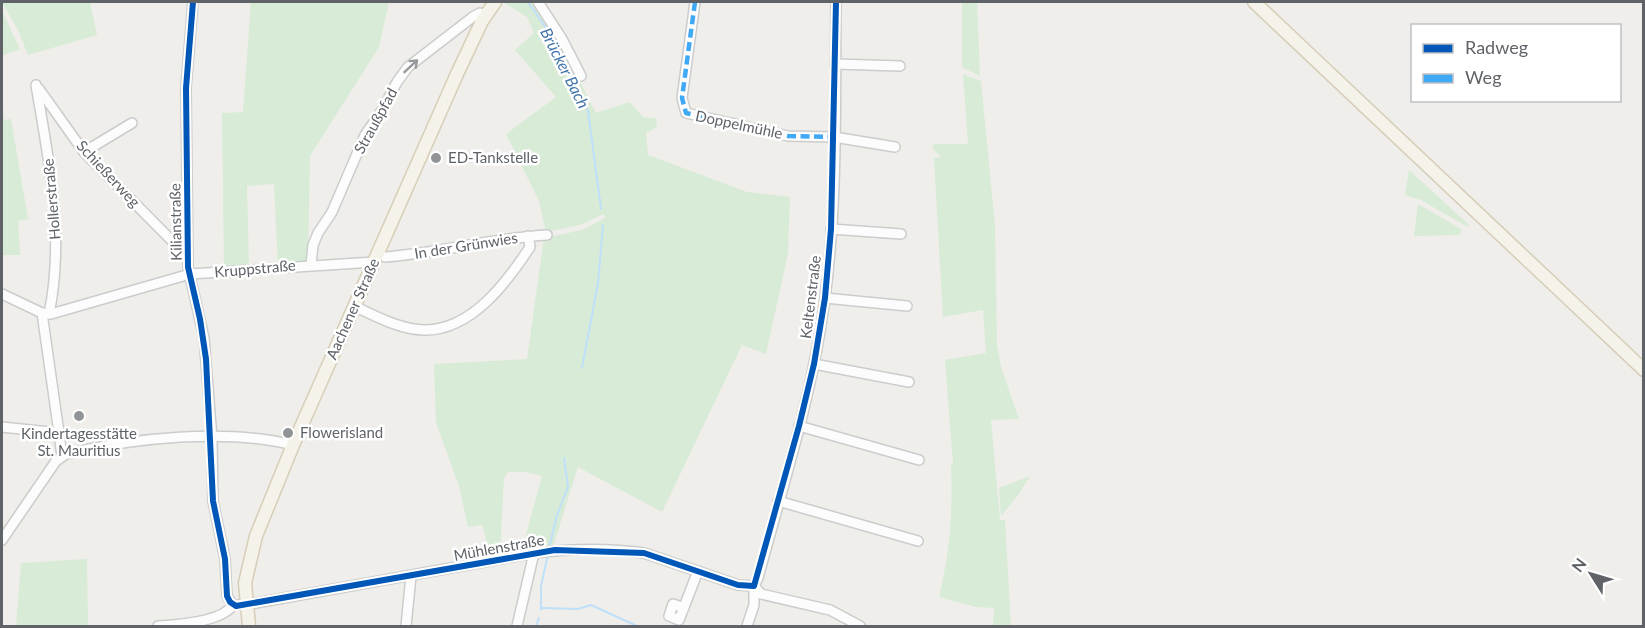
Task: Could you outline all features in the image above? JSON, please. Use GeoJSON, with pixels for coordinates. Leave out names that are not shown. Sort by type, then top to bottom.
{"type":"FeatureCollection","features":[{"type":"Feature","properties":{"kind":"main road","name":"Aachener Straße"},"geometry":{"type":"LineString","coordinates":[[249,627],[239,605],[252,546],[354,306],[379,260],[485,16],[495,2]]}},
{"type":"Feature","properties":{"kind":"main road"},"geometry":{"type":"LineString","coordinates":[[1254,2],[1644,370]]}},
{"type":"Feature","properties":{"kind":"street","name":"Kilianstraße"},"geometry":{"type":"LineString","coordinates":[[193,2],[186,88],[188,257],[204,338],[212,438],[213,501],[225,559],[227,596],[239,605]]}},
{"type":"Feature","properties":{"kind":"street"},"geometry":{"type":"LineString","coordinates":[[538,2],[562,39],[581,76]]}},
{"type":"Feature","properties":{"kind":"street","name":"Doppelmühle"},"geometry":{"type":"LineString","coordinates":[[695,2],[682,98],[686,113],[788,136],[834,137]]}},
{"type":"Feature","properties":{"kind":"street","name":"Keltenstraße"},"geometry":{"type":"LineString","coordinates":[[747,627],[754,605],[754,586],[814,364],[825,298],[831,229],[836,2]]}},
{"type":"Feature","properties":{"kind":"street","name":"Straußpfad"},"geometry":{"type":"LineString","coordinates":[[311,265],[315,240],[343,189],[365,135],[403,74],[474,16],[480,13],[485,16]]}},
{"type":"Feature","properties":{"kind":"street"},"geometry":{"type":"LineString","coordinates":[[835,64],[900,66]]}},
{"type":"Feature","properties":{"kind":"street","name":"Schießerweg"},"geometry":{"type":"LineString","coordinates":[[36,85],[84,152],[188,257]]}},
{"type":"Feature","properties":{"kind":"street","name":"Hollerstraße"},"geometry":{"type":"LineString","coordinates":[[36,85],[54,192],[56,219],[57,252],[46,313],[62,456]]}},
{"type":"Feature","properties":{"kind":"street"},"geometry":{"type":"LineString","coordinates":[[84,152],[132,123]]}},
{"type":"Feature","properties":{"kind":"street"},"geometry":{"type":"LineString","coordinates":[[834,137],[895,147]]}},
{"type":"Feature","properties":{"kind":"street"},"geometry":{"type":"LineString","coordinates":[[831,229],[901,234]]}},
{"type":"Feature","properties":{"kind":"street","name":"In der Grünwies"},"geometry":{"type":"LineString","coordinates":[[379,260],[460,249],[528,236],[547,235]]}},
{"type":"Feature","properties":{"kind":"street"},"geometry":{"type":"LineString","coordinates":[[354,306],[399,324],[425,330],[445,327],[464,319],[497,290],[530,247],[528,236]]}},
{"type":"Feature","properties":{"kind":"street","name":"Kruppstraße"},"geometry":{"type":"LineString","coordinates":[[46,313],[190,274],[379,260]]}},
{"type":"Feature","properties":{"kind":"street"},"geometry":{"type":"LineString","coordinates":[[2,294],[46,313]]}},
{"type":"Feature","properties":{"kind":"street","name":"Keltenstraße"},"geometry":{"type":"LineString","coordinates":[[825,298],[907,306]]}},
{"type":"Feature","properties":{"kind":"street"},"geometry":{"type":"LineString","coordinates":[[814,364],[909,382]]}},
{"type":"Feature","properties":{"kind":"street"},"geometry":{"type":"LineString","coordinates":[[799,426],[919,460]]}},
{"type":"Feature","properties":{"kind":"street"},"geometry":{"type":"LineString","coordinates":[[2,427],[59,433]]}},
{"type":"Feature","properties":{"kind":"street"},"geometry":{"type":"LineString","coordinates":[[2,540],[62,456],[157,439],[265,439],[293,445]]}},
{"type":"Feature","properties":{"kind":"street"},"geometry":{"type":"LineString","coordinates":[[778,501],[918,541]]}},
{"type":"Feature","properties":{"kind":"street","name":"Mühlenstraße"},"geometry":{"type":"LineString","coordinates":[[158,627],[205,620],[239,605],[553,550],[629,551],[738,585],[754,586],[761,594],[830,609],[860,627]]}},
{"type":"Feature","properties":{"kind":"street"},"geometry":{"type":"LineString","coordinates":[[517,627],[538,552]]}},
{"type":"Feature","properties":{"kind":"street"},"geometry":{"type":"LineString","coordinates":[[684,608],[698,571]]}},
{"type":"Feature","properties":{"kind":"street"},"geometry":{"type":"LineString","coordinates":[[406,627],[411,576]]}},
{"type":"Feature","properties":{"kind":"green space"},"geometry":{"type":"Polygon","coordinates":[[[2,2],[90,2],[97,35],[28,55],[18,30],[2,2]]]}},
{"type":"Feature","properties":{"kind":"green space"},"geometry":{"type":"Polygon","coordinates":[[[251,2],[389,2],[379,47],[310,156],[308,261],[278,265],[274,184],[247,186],[249,268],[224,268],[222,113],[243,112],[251,2]]]}},
{"type":"Feature","properties":{"kind":"green space"},"geometry":{"type":"Polygon","coordinates":[[[503,2],[531,2],[558,39],[596,113],[630,102],[643,117],[656,118],[657,127],[646,133],[648,155],[747,192],[790,197],[788,253],[766,354],[742,345],[662,512],[578,467],[553,547],[522,549],[542,476],[526,472],[508,472],[504,478],[500,554],[491,555],[482,525],[468,527],[459,486],[436,423],[434,364],[527,359],[544,238],[582,230],[605,218],[604,214],[580,225],[546,232],[539,201],[506,134],[556,97],[515,50],[534,33],[527,17],[503,2]]]}},
{"type":"Feature","properties":{"kind":"green space"},"geometry":{"type":"Polygon","coordinates":[[[962,2],[977,2],[980,76],[962,67],[962,2]]]}},
{"type":"Feature","properties":{"kind":"green space"},"geometry":{"type":"Polygon","coordinates":[[[2,11],[20,49],[2,56],[2,11]]]}},
{"type":"Feature","properties":{"kind":"green space"},"geometry":{"type":"Polygon","coordinates":[[[963,74],[981,81],[995,226],[997,345],[1001,367],[1019,419],[991,420],[1000,520],[1005,520],[1011,626],[993,626],[994,608],[976,607],[939,597],[950,531],[951,465],[953,464],[945,360],[986,353],[983,310],[943,317],[934,158],[941,157],[933,149],[933,144],[968,144],[963,74]]]}},
{"type":"Feature","properties":{"kind":"green space"},"geometry":{"type":"Polygon","coordinates":[[[2,103],[4,120],[11,119],[28,219],[18,221],[20,255],[2,255],[2,103]]]}},
{"type":"Feature","properties":{"kind":"green space"},"geometry":{"type":"Polygon","coordinates":[[[1409,170],[1469,225],[1468,227],[1421,200],[1405,195],[1409,170]]]}},
{"type":"Feature","properties":{"kind":"green space"},"geometry":{"type":"Polygon","coordinates":[[[1418,204],[1461,229],[1460,235],[1414,236],[1418,204]]]}},
{"type":"Feature","properties":{"kind":"green space"},"geometry":{"type":"Polygon","coordinates":[[[1030,476],[1019,494],[1001,516],[999,488],[1030,476]]]}},
{"type":"Feature","properties":{"kind":"green space"},"geometry":{"type":"Polygon","coordinates":[[[87,559],[88,626],[16,626],[21,563],[87,559]]]}},
{"type":"Feature","properties":{"kind":"waterway","name":"Brücker Bach"},"geometry":{"type":"LineString","coordinates":[[528,2],[555,41],[588,111],[601,209]]}},
{"type":"Feature","properties":{"kind":"waterway","name":"Brücker Bach"},"geometry":{"type":"LineString","coordinates":[[582,368],[598,283],[603,225]]}},
{"type":"Feature","properties":{"kind":"waterway","name":"Brücker Bach"},"geometry":{"type":"LineString","coordinates":[[549,548],[557,515],[568,487],[564,458]]}},
{"type":"Feature","properties":{"kind":"waterway","name":"Brücker Bach"},"geometry":{"type":"LineString","coordinates":[[541,610],[541,586],[548,554]]}},
{"type":"Feature","properties":{"kind":"waterway"},"geometry":{"type":"LineString","coordinates":[[542,608],[578,609],[591,605],[637,626]]}},
{"type":"Feature","properties":{"kind":"waterway","name":"Brücker Bach"},"geometry":{"type":"LineString","coordinates":[[536,626],[539,618]]}},
{"type":"Feature","properties":{"kind":"marked path"},"geometry":{"type":"LineString","coordinates":[[695,2],[682,98],[686,113],[788,136],[834,137]]}},
{"type":"Feature","properties":{"kind":"cycle path"},"geometry":{"type":"LineString","coordinates":[[193,2],[186,88],[188,267],[206,359],[213,501],[225,559],[227,596],[236,606],[555,550],[644,553],[738,585],[754,586],[799,426],[814,364],[825,298],[831,229],[836,2]]}},
{"type":"Feature","properties":{"kind":"place","name":"ED-Tankstelle"},"geometry":{"type":"Point","coordinates":[436,158]}},
{"type":"Feature","properties":{"kind":"place","name":"Kindertagesstätte St. Mauritius"},"geometry":{"type":"Point","coordinates":[79,416]}},
{"type":"Feature","properties":{"kind":"place","name":"Flowerisland"},"geometry":{"type":"Point","coordinates":[288,433]}}]}
